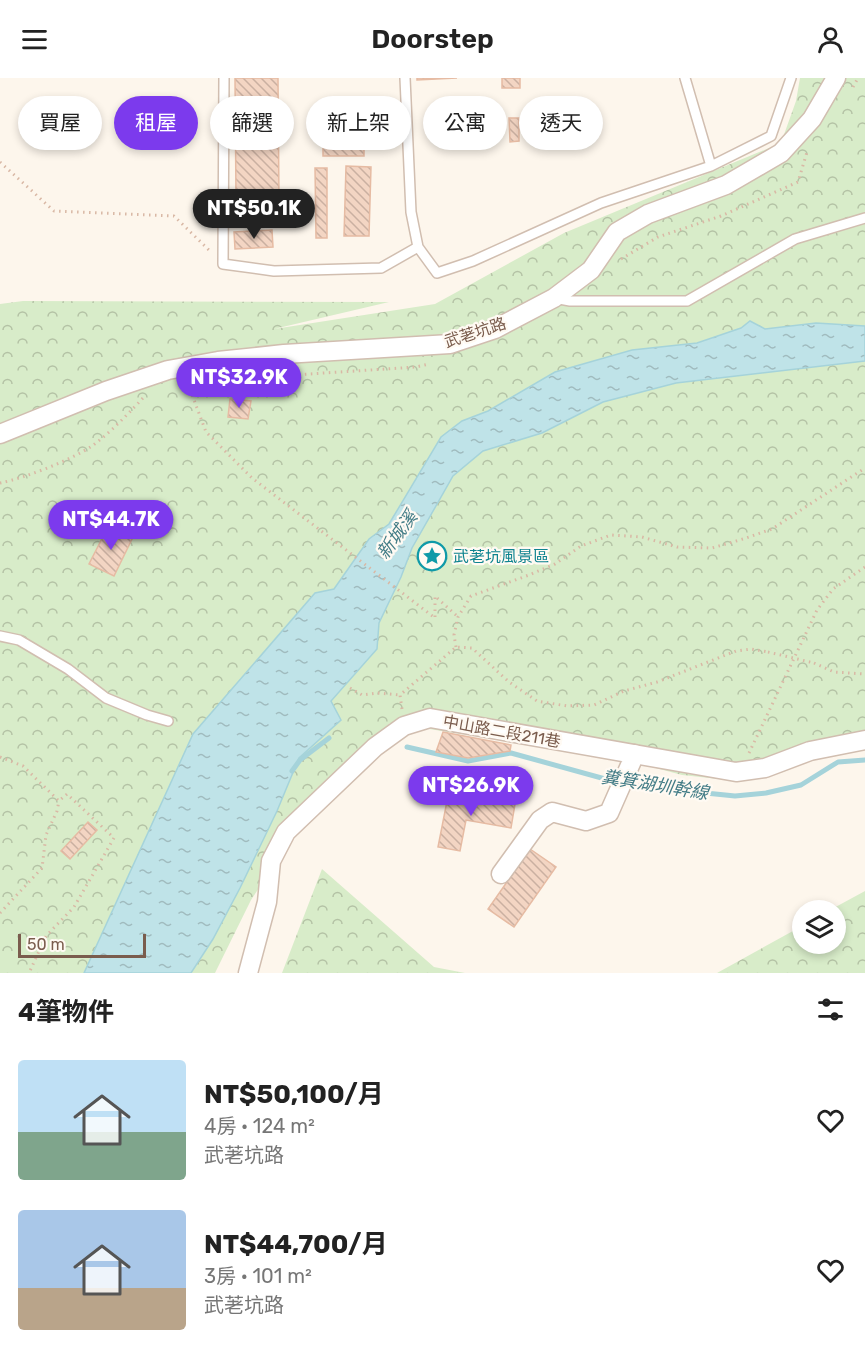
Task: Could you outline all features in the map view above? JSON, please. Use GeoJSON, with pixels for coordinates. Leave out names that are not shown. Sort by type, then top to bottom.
{"type":"FeatureCollection","features":[{"type":"Feature","properties":{"kind":"street","name":"武荖坑路"},"geometry":{"type":"LineString","coordinates":[[0,434],[106,390],[168,370],[218,361],[284,354],[450,344],[495,328],[554,298],[591,270],[618,232],[648,214],[726,185],[781,153],[812,119],[836,78]]}},
{"type":"Feature","properties":{"kind":"street","name":"中山路二段211巷"},"geometry":{"type":"LineString","coordinates":[[248,973],[267,902],[271,861],[286,832],[375,747],[404,726],[430,718],[628,769],[736,772],[765,768],[810,751],[865,740]]}},
{"type":"Feature","properties":{"kind":"street"},"geometry":{"type":"LineString","coordinates":[[501,874],[540,820],[552,812],[586,821],[609,813],[628,769]]}},
{"type":"Feature","properties":{"kind":"lane"},"geometry":{"type":"LineString","coordinates":[[224,78],[224,264],[274,271],[381,268],[418,247]]}},
{"type":"Feature","properties":{"kind":"lane"},"geometry":{"type":"LineString","coordinates":[[405,78],[411,212],[418,247],[437,273],[473,261],[601,203],[711,166],[771,136],[791,78]]}},
{"type":"Feature","properties":{"kind":"lane"},"geometry":{"type":"LineString","coordinates":[[685,78],[711,166]]}},
{"type":"Feature","properties":{"kind":"lane"},"geometry":{"type":"LineString","coordinates":[[554,298],[570,301],[687,301],[795,239],[865,218]]}},
{"type":"Feature","properties":{"kind":"lane"},"geometry":{"type":"LineString","coordinates":[[0,636],[19,640],[68,669],[106,698],[168,721]]}},
{"type":"Feature","properties":{"kind":"path"},"geometry":{"type":"LineString","coordinates":[[850,90],[858,78]]}},
{"type":"Feature","properties":{"kind":"path"},"geometry":{"type":"LineString","coordinates":[[612,266],[658,237],[720,216],[798,182],[807,151]]}},
{"type":"Feature","properties":{"kind":"path"},"geometry":{"type":"LineString","coordinates":[[0,162],[54,211],[174,216],[224,264]]}},
{"type":"Feature","properties":{"kind":"path"},"geometry":{"type":"LineString","coordinates":[[222,379],[405,368],[439,362]]}},
{"type":"Feature","properties":{"kind":"path"},"geometry":{"type":"LineString","coordinates":[[187,381],[206,432],[252,478],[435,618],[435,596],[458,617]]}},
{"type":"Feature","properties":{"kind":"path"},"geometry":{"type":"LineString","coordinates":[[0,483],[38,472],[90,447],[118,424],[147,393]]}},
{"type":"Feature","properties":{"kind":"path"},"geometry":{"type":"LineString","coordinates":[[456,647],[454,635],[458,617],[471,596],[555,564],[581,546],[611,535],[642,537],[677,547],[712,548],[772,530],[865,468]]}},
{"type":"Feature","properties":{"kind":"path"},"geometry":{"type":"LineString","coordinates":[[736,772],[748,755],[761,729],[816,610],[833,589],[865,567]]}},
{"type":"Feature","properties":{"kind":"path"},"geometry":{"type":"LineString","coordinates":[[350,688],[362,695],[378,693],[400,695],[456,647],[472,648],[509,682],[537,701],[567,706],[594,705],[624,691],[657,682],[735,651],[751,649],[814,663],[834,672],[865,674]]}},
{"type":"Feature","properties":{"kind":"path"},"geometry":{"type":"LineString","coordinates":[[400,695],[404,726]]}},
{"type":"Feature","properties":{"kind":"path"},"geometry":{"type":"LineString","coordinates":[[0,757],[23,766],[59,801]]}},
{"type":"Feature","properties":{"kind":"path"},"geometry":{"type":"LineString","coordinates":[[0,913],[42,868],[46,835],[59,801],[67,794],[114,838],[74,907],[46,936],[29,973]]}},
{"type":"Feature","properties":{"kind":"green space","name":"武荖坑風景區"},"geometry":{"type":"Polygon","coordinates":[[[800,78],[865,78],[865,746],[837,749],[783,772],[737,781],[682,775],[618,758],[390,723],[303,821],[251,900],[215,973],[0,973],[0,304],[23,301],[389,302],[274,329],[435,304],[564,233],[781,143],[796,101],[800,78]]]}},
{"type":"Feature","properties":{"kind":"green space"},"geometry":{"type":"Polygon","coordinates":[[[322,869],[434,967],[465,973],[282,973],[322,869]]]}},
{"type":"Feature","properties":{"kind":"green space"},"geometry":{"type":"Polygon","coordinates":[[[865,891],[865,973],[717,973],[792,932],[792,954],[846,954],[846,901],[865,891]]]}},
{"type":"Feature","properties":{"kind":"water","name":"新城溪"},"geometry":{"type":"Polygon","coordinates":[[[750,321],[765,329],[816,323],[865,326],[865,361],[676,383],[603,402],[542,433],[483,451],[453,476],[412,548],[379,623],[377,649],[331,701],[341,720],[299,758],[277,811],[240,888],[213,939],[191,973],[84,973],[193,734],[315,593],[334,589],[369,539],[389,524],[441,437],[462,421],[488,411],[555,372],[632,350],[697,343],[741,328],[750,321]]]}},
{"type":"Feature","properties":{"kind":"building"},"geometry":{"type":"Polygon","coordinates":[[[235,78],[278,78],[278,96],[235,96],[235,78]]]}},
{"type":"Feature","properties":{"kind":"building"},"geometry":{"type":"Polygon","coordinates":[[[417,78],[457,78],[417,80],[417,78]]]}},
{"type":"Feature","properties":{"kind":"building"},"geometry":{"type":"Polygon","coordinates":[[[502,78],[520,78],[520,88],[502,88],[502,78]]]}},
{"type":"Feature","properties":{"kind":"building"},"geometry":{"type":"Polygon","coordinates":[[[509,118],[519,118],[519,141],[510,142],[509,118]]]}},
{"type":"Feature","properties":{"kind":"building"},"geometry":{"type":"Polygon","coordinates":[[[236,150],[279,150],[279,199],[236,200],[236,150]]]}},
{"type":"Feature","properties":{"kind":"building"},"geometry":{"type":"Polygon","coordinates":[[[323,150],[364,150],[364,156],[323,156],[323,150]]]}},
{"type":"Feature","properties":{"kind":"building"},"geometry":{"type":"Polygon","coordinates":[[[346,166],[371,167],[369,236],[344,236],[346,166]]]}},
{"type":"Feature","properties":{"kind":"building"},"geometry":{"type":"Polygon","coordinates":[[[315,168],[327,168],[327,238],[316,238],[315,168]]]}},
{"type":"Feature","properties":{"kind":"building"},"geometry":{"type":"Polygon","coordinates":[[[236,204],[274,204],[274,220],[237,220],[236,204]]]}},
{"type":"Feature","properties":{"kind":"building"},"geometry":{"type":"Polygon","coordinates":[[[272,230],[273,247],[235,249],[234,232],[272,230]]]}},
{"type":"Feature","properties":{"kind":"building"},"geometry":{"type":"Polygon","coordinates":[[[230,399],[251,401],[248,419],[228,417],[230,399]]]}},
{"type":"Feature","properties":{"kind":"building"},"geometry":{"type":"Polygon","coordinates":[[[109,525],[133,537],[114,576],[89,564],[109,525]]]}},
{"type":"Feature","properties":{"kind":"building"},"geometry":{"type":"Polygon","coordinates":[[[443,732],[511,745],[510,751],[468,758],[436,752],[443,732]]]}},
{"type":"Feature","properties":{"kind":"building"},"geometry":{"type":"Polygon","coordinates":[[[449,791],[515,804],[511,828],[466,820],[460,851],[438,847],[449,791]]]}},
{"type":"Feature","properties":{"kind":"building"},"geometry":{"type":"Polygon","coordinates":[[[88,822],[97,830],[70,859],[61,851],[88,822]]]}},
{"type":"Feature","properties":{"kind":"building"},"geometry":{"type":"Polygon","coordinates":[[[530,849],[556,867],[514,927],[488,909],[530,849]]]}},
{"type":"Feature","properties":{"kind":"waterway","name":"糞箕湖圳幹線"},"geometry":{"type":"LineString","coordinates":[[292,771],[300,760],[329,738]]}},
{"type":"Feature","properties":{"kind":"waterway","name":"糞箕湖圳幹線"},"geometry":{"type":"LineString","coordinates":[[407,747],[468,761],[511,753],[627,785],[735,796],[766,793],[801,785],[838,762],[865,760]]}},
{"type":"Feature","properties":{"kind":"place","name":"武荖坑風景區"},"geometry":{"type":"Point","coordinates":[432,556]}}]}
